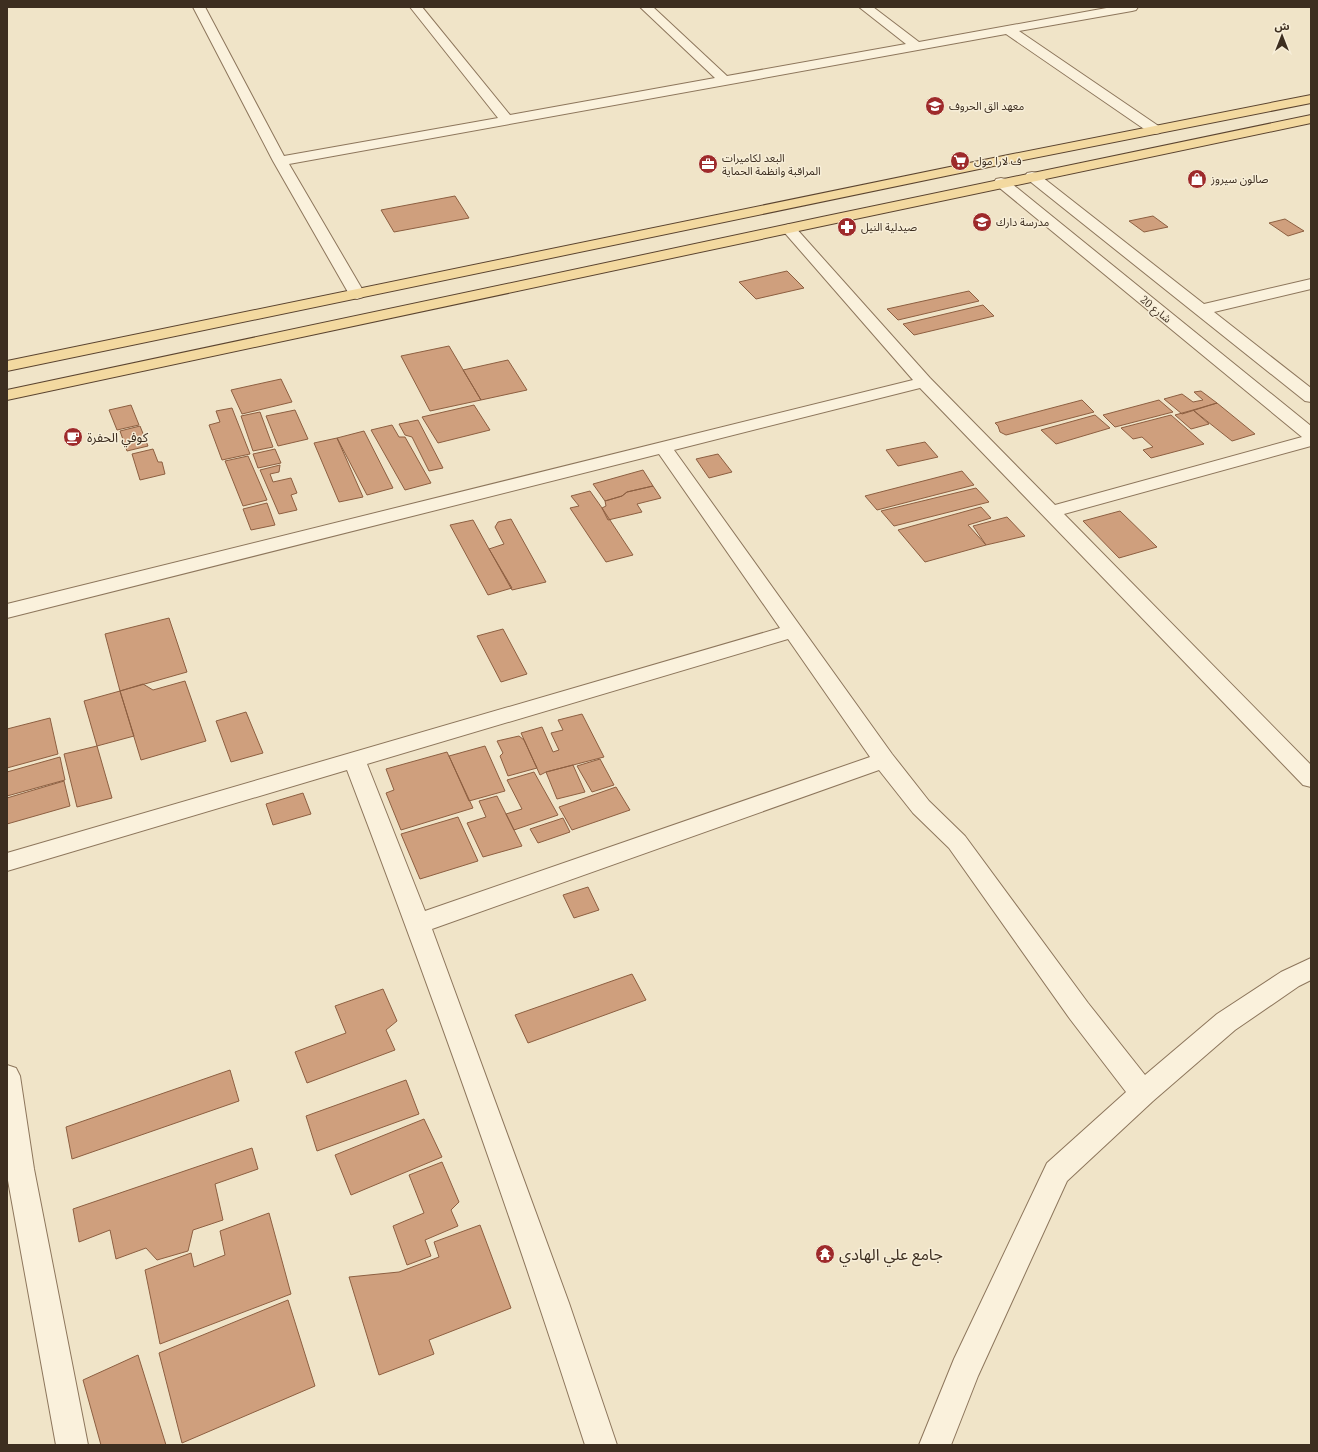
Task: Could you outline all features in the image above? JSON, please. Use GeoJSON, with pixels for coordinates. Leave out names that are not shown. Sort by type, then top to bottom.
{"type":"FeatureCollection","features":[{"type":"Feature","properties":{"kind":"main road"},"geometry":{"type":"LineString","coordinates":[[7,366],[1311,99]]}},
{"type":"Feature","properties":{"kind":"main road"},"geometry":{"type":"LineString","coordinates":[[7,396],[1001,182],[1311,118]]}},
{"type":"Feature","properties":{"kind":"street"},"geometry":{"type":"LineString","coordinates":[[199,7],[280,161],[357,294]]}},
{"type":"Feature","properties":{"kind":"street"},"geometry":{"type":"LineString","coordinates":[[416,7],[506,119]]}},
{"type":"Feature","properties":{"kind":"street"},"geometry":{"type":"LineString","coordinates":[[646,7],[725,81]]}},
{"type":"Feature","properties":{"kind":"street"},"geometry":{"type":"LineString","coordinates":[[865,7],[917,46]]}},
{"type":"Feature","properties":{"kind":"street"},"geometry":{"type":"LineString","coordinates":[[280,161],[1008,29],[1088,10],[1132,7]]}},
{"type":"Feature","properties":{"kind":"street"},"geometry":{"type":"LineString","coordinates":[[1008,29],[1155,130]]}},
{"type":"Feature","properties":{"kind":"street"},"geometry":{"type":"LineString","coordinates":[[1032,176],[1311,397]]}},
{"type":"Feature","properties":{"kind":"street","name":"شارع 20"},"geometry":{"type":"LineString","coordinates":[[1001,182],[1311,435]]}},
{"type":"Feature","properties":{"kind":"street"},"geometry":{"type":"LineString","coordinates":[[788,229],[924,382],[1311,779]]}},
{"type":"Feature","properties":{"kind":"street"},"geometry":{"type":"LineString","coordinates":[[1200,310],[1311,284]]}},
{"type":"Feature","properties":{"kind":"street"},"geometry":{"type":"LineString","coordinates":[[7,611],[924,382]]}},
{"type":"Feature","properties":{"kind":"street"},"geometry":{"type":"LineString","coordinates":[[1050,512],[1311,440]]}},
{"type":"Feature","properties":{"kind":"street"},"geometry":{"type":"LineString","coordinates":[[663,447],[884,760],[921,807],[957,842],[1075,1005],[1143,1093]]}},
{"type":"Feature","properties":{"kind":"street"},"geometry":{"type":"LineString","coordinates":[[7,862],[792,631]]}},
{"type":"Feature","properties":{"kind":"street"},"geometry":{"type":"LineString","coordinates":[[354,759],[418,924],[551,1296],[601,1445]]}},
{"type":"Feature","properties":{"kind":"street"},"geometry":{"type":"LineString","coordinates":[[418,924],[884,760]]}},
{"type":"Feature","properties":{"kind":"street"},"geometry":{"type":"LineString","coordinates":[[936,1445],[965,1370],[1057,1172],[1143,1093],[1226,1022],[1290,979],[1311,968]]}},
{"type":"Feature","properties":{"kind":"street"},"geometry":{"type":"LineString","coordinates":[[7,1076],[20,1169],[72,1445]]}},
{"type":"Feature","properties":{"kind":"building"},"geometry":{"type":"Polygon","coordinates":[[[455,196],[469,218],[394,232],[381,210],[455,196]]]}},
{"type":"Feature","properties":{"kind":"building"},"geometry":{"type":"Polygon","coordinates":[[[1153,216],[1168,227],[1144,232],[1129,221],[1153,216]]]}},
{"type":"Feature","properties":{"kind":"building"},"geometry":{"type":"Polygon","coordinates":[[[1285,219],[1304,231],[1288,236],[1269,223],[1285,219]]]}},
{"type":"Feature","properties":{"kind":"building"},"geometry":{"type":"Polygon","coordinates":[[[787,271],[804,288],[756,299],[739,282],[787,271]]]}},
{"type":"Feature","properties":{"kind":"building"},"geometry":{"type":"Polygon","coordinates":[[[969,291],[979,301],[898,320],[887,309],[969,291]]]}},
{"type":"Feature","properties":{"kind":"building"},"geometry":{"type":"Polygon","coordinates":[[[983,305],[994,316],[914,335],[903,324],[983,305]]]}},
{"type":"Feature","properties":{"kind":"building"},"geometry":{"type":"Polygon","coordinates":[[[449,346],[481,400],[430,411],[401,356],[449,346]]]}},
{"type":"Feature","properties":{"kind":"building"},"geometry":{"type":"Polygon","coordinates":[[[508,360],[527,390],[481,400],[463,370],[508,360]]]}},
{"type":"Feature","properties":{"kind":"building"},"geometry":{"type":"Polygon","coordinates":[[[281,379],[292,402],[242,414],[231,390],[281,379]]]}},
{"type":"Feature","properties":{"kind":"building"},"geometry":{"type":"Polygon","coordinates":[[[1201,391],[1217,403],[1182,414],[1164,399],[1182,394],[1193,402],[1203,400],[1194,392],[1201,391]]]}},
{"type":"Feature","properties":{"kind":"building"},"geometry":{"type":"Polygon","coordinates":[[[1082,400],[1094,412],[1006,435],[1000,432],[995,423],[1082,400]]]}},
{"type":"Feature","properties":{"kind":"building"},"geometry":{"type":"Polygon","coordinates":[[[1159,400],[1173,412],[1115,427],[1103,415],[1159,400]]]}},
{"type":"Feature","properties":{"kind":"building"},"geometry":{"type":"Polygon","coordinates":[[[1217,403],[1255,434],[1232,441],[1193,410],[1217,403]]]}},
{"type":"Feature","properties":{"kind":"building"},"geometry":{"type":"Polygon","coordinates":[[[131,405],[139,425],[117,430],[109,410],[131,405]]]}},
{"type":"Feature","properties":{"kind":"building"},"geometry":{"type":"Polygon","coordinates":[[[474,405],[490,430],[438,443],[422,417],[474,405]]]}},
{"type":"Feature","properties":{"kind":"building"},"geometry":{"type":"Polygon","coordinates":[[[232,408],[250,454],[222,460],[209,425],[220,422],[216,411],[232,408]]]}},
{"type":"Feature","properties":{"kind":"building"},"geometry":{"type":"Polygon","coordinates":[[[295,410],[308,439],[278,446],[266,416],[295,410]]]}},
{"type":"Feature","properties":{"kind":"building"},"geometry":{"type":"Polygon","coordinates":[[[1193,410],[1209,424],[1191,429],[1175,415],[1193,410]]]}},
{"type":"Feature","properties":{"kind":"building"},"geometry":{"type":"Polygon","coordinates":[[[260,412],[273,447],[253,451],[241,416],[260,412]]]}},
{"type":"Feature","properties":{"kind":"building"},"geometry":{"type":"Polygon","coordinates":[[[1095,415],[1110,428],[1056,444],[1041,430],[1095,415]]]}},
{"type":"Feature","properties":{"kind":"building"},"geometry":{"type":"Polygon","coordinates":[[[1171,415],[1204,444],[1151,458],[1143,450],[1153,447],[1142,437],[1133,439],[1121,428],[1171,415]]]}},
{"type":"Feature","properties":{"kind":"building"},"geometry":{"type":"Polygon","coordinates":[[[418,420],[443,468],[429,471],[412,437],[405,435],[399,424],[418,420]]]}},
{"type":"Feature","properties":{"kind":"building"},"geometry":{"type":"Polygon","coordinates":[[[392,425],[399,437],[405,437],[431,483],[405,490],[371,430],[392,425]]]}},
{"type":"Feature","properties":{"kind":"building"},"geometry":{"type":"Polygon","coordinates":[[[140,426],[148,446],[127,451],[120,431],[140,426]]]}},
{"type":"Feature","properties":{"kind":"building"},"geometry":{"type":"Polygon","coordinates":[[[364,431],[393,488],[367,495],[337,438],[364,431]]]}},
{"type":"Feature","properties":{"kind":"building"},"geometry":{"type":"Polygon","coordinates":[[[337,438],[363,497],[339,502],[314,443],[337,438]]]}},
{"type":"Feature","properties":{"kind":"building"},"geometry":{"type":"Polygon","coordinates":[[[925,442],[938,457],[898,466],[886,450],[925,442]]]}},
{"type":"Feature","properties":{"kind":"building"},"geometry":{"type":"Polygon","coordinates":[[[153,449],[158,462],[162,462],[165,474],[140,480],[132,454],[153,449]]]}},
{"type":"Feature","properties":{"kind":"building"},"geometry":{"type":"Polygon","coordinates":[[[275,449],[281,463],[258,468],[253,454],[275,449]]]}},
{"type":"Feature","properties":{"kind":"building"},"geometry":{"type":"Polygon","coordinates":[[[718,454],[732,472],[709,478],[696,459],[718,454]]]}},
{"type":"Feature","properties":{"kind":"building"},"geometry":{"type":"Polygon","coordinates":[[[248,456],[267,500],[243,506],[225,461],[248,456]]]}},
{"type":"Feature","properties":{"kind":"building"},"geometry":{"type":"Polygon","coordinates":[[[280,465],[279,472],[270,474],[273,482],[291,478],[297,493],[291,495],[297,510],[279,514],[260,470],[280,465]]]}},
{"type":"Feature","properties":{"kind":"building"},"geometry":{"type":"Polygon","coordinates":[[[643,470],[653,486],[627,492],[622,496],[605,501],[593,484],[643,470]]]}},
{"type":"Feature","properties":{"kind":"building"},"geometry":{"type":"Polygon","coordinates":[[[962,471],[974,485],[877,510],[865,496],[962,471]]]}},
{"type":"Feature","properties":{"kind":"building"},"geometry":{"type":"Polygon","coordinates":[[[653,486],[661,498],[637,504],[642,512],[608,520],[602,508],[606,506],[605,501],[622,496],[627,492],[653,486]]]}},
{"type":"Feature","properties":{"kind":"building"},"geometry":{"type":"Polygon","coordinates":[[[976,488],[989,502],[894,526],[881,511],[976,488]]]}},
{"type":"Feature","properties":{"kind":"building"},"geometry":{"type":"Polygon","coordinates":[[[590,491],[633,555],[606,562],[570,508],[579,506],[571,496],[590,491]]]}},
{"type":"Feature","properties":{"kind":"building"},"geometry":{"type":"Polygon","coordinates":[[[267,503],[275,525],[251,530],[243,509],[267,503]]]}},
{"type":"Feature","properties":{"kind":"building"},"geometry":{"type":"Polygon","coordinates":[[[981,507],[991,518],[968,525],[986,545],[925,562],[898,530],[981,507]]]}},
{"type":"Feature","properties":{"kind":"building"},"geometry":{"type":"Polygon","coordinates":[[[1120,511],[1157,547],[1119,558],[1083,521],[1120,511]]]}},
{"type":"Feature","properties":{"kind":"building"},"geometry":{"type":"Polygon","coordinates":[[[1007,517],[1025,536],[986,545],[973,526],[1007,517]]]}},
{"type":"Feature","properties":{"kind":"building"},"geometry":{"type":"Polygon","coordinates":[[[511,519],[546,582],[512,590],[489,549],[504,544],[495,527],[498,522],[511,519]]]}},
{"type":"Feature","properties":{"kind":"building"},"geometry":{"type":"Polygon","coordinates":[[[473,520],[512,588],[488,595],[450,525],[473,520]]]}},
{"type":"Feature","properties":{"kind":"building"},"geometry":{"type":"Polygon","coordinates":[[[169,618],[187,672],[120,691],[105,634],[169,618]]]}},
{"type":"Feature","properties":{"kind":"building"},"geometry":{"type":"Polygon","coordinates":[[[503,629],[527,674],[501,682],[477,636],[503,629]]]}},
{"type":"Feature","properties":{"kind":"building"},"geometry":{"type":"Polygon","coordinates":[[[185,681],[206,741],[141,760],[120,691],[143,684],[153,690],[185,681]]]}},
{"type":"Feature","properties":{"kind":"building"},"geometry":{"type":"Polygon","coordinates":[[[120,691],[134,736],[97,746],[84,701],[120,691]]]}},
{"type":"Feature","properties":{"kind":"building"},"geometry":{"type":"Polygon","coordinates":[[[246,712],[263,753],[231,762],[216,721],[246,712]]]}},
{"type":"Feature","properties":{"kind":"building"},"geometry":{"type":"Polygon","coordinates":[[[582,714],[604,757],[546,772],[540,775],[521,733],[542,727],[553,752],[559,750],[551,733],[563,730],[558,720],[582,714]]]}},
{"type":"Feature","properties":{"kind":"building"},"geometry":{"type":"Polygon","coordinates":[[[50,718],[58,754],[7,768],[7,729],[50,718]]]}},
{"type":"Feature","properties":{"kind":"building"},"geometry":{"type":"Polygon","coordinates":[[[519,736],[524,740],[537,768],[508,776],[500,756],[503,753],[497,741],[519,736]]]}},
{"type":"Feature","properties":{"kind":"building"},"geometry":{"type":"Polygon","coordinates":[[[97,746],[112,798],[77,807],[64,754],[97,746]]]}},
{"type":"Feature","properties":{"kind":"building"},"geometry":{"type":"Polygon","coordinates":[[[485,746],[505,791],[469,801],[449,756],[485,746]]]}},
{"type":"Feature","properties":{"kind":"building"},"geometry":{"type":"Polygon","coordinates":[[[447,752],[473,808],[401,830],[386,793],[394,790],[386,769],[447,752]]]}},
{"type":"Feature","properties":{"kind":"building"},"geometry":{"type":"Polygon","coordinates":[[[60,757],[65,780],[7,796],[7,772],[60,757]]]}},
{"type":"Feature","properties":{"kind":"building"},"geometry":{"type":"Polygon","coordinates":[[[600,759],[614,785],[592,792],[577,766],[600,759]]]}},
{"type":"Feature","properties":{"kind":"building"},"geometry":{"type":"Polygon","coordinates":[[[573,765],[585,792],[557,799],[546,772],[573,765]]]}},
{"type":"Feature","properties":{"kind":"building"},"geometry":{"type":"Polygon","coordinates":[[[534,772],[558,815],[514,830],[506,814],[522,809],[507,780],[534,772]]]}},
{"type":"Feature","properties":{"kind":"building"},"geometry":{"type":"Polygon","coordinates":[[[64,781],[70,806],[7,824],[7,798],[64,781]]]}},
{"type":"Feature","properties":{"kind":"building"},"geometry":{"type":"Polygon","coordinates":[[[616,787],[630,810],[572,830],[559,807],[616,787]]]}},
{"type":"Feature","properties":{"kind":"building"},"geometry":{"type":"Polygon","coordinates":[[[303,793],[311,814],[273,825],[266,804],[303,793]]]}},
{"type":"Feature","properties":{"kind":"building"},"geometry":{"type":"Polygon","coordinates":[[[497,796],[522,846],[483,857],[467,823],[486,817],[479,801],[497,796]]]}},
{"type":"Feature","properties":{"kind":"building"},"geometry":{"type":"Polygon","coordinates":[[[458,817],[478,861],[420,879],[401,834],[458,817]]]}},
{"type":"Feature","properties":{"kind":"building"},"geometry":{"type":"Polygon","coordinates":[[[563,818],[570,832],[538,843],[530,829],[563,818]]]}},
{"type":"Feature","properties":{"kind":"building"},"geometry":{"type":"Polygon","coordinates":[[[588,887],[599,910],[574,918],[563,895],[588,887]]]}},
{"type":"Feature","properties":{"kind":"building"},"geometry":{"type":"Polygon","coordinates":[[[632,974],[646,1000],[528,1043],[515,1015],[632,974]]]}},
{"type":"Feature","properties":{"kind":"building"},"geometry":{"type":"Polygon","coordinates":[[[383,989],[397,1021],[386,1030],[395,1050],[307,1083],[295,1052],[346,1033],[335,1006],[383,989]]]}},
{"type":"Feature","properties":{"kind":"building"},"geometry":{"type":"Polygon","coordinates":[[[230,1070],[239,1101],[72,1159],[66,1127],[230,1070]]]}},
{"type":"Feature","properties":{"kind":"building"},"geometry":{"type":"Polygon","coordinates":[[[406,1080],[419,1114],[317,1151],[306,1116],[406,1080]]]}},
{"type":"Feature","properties":{"kind":"building"},"geometry":{"type":"Polygon","coordinates":[[[424,1119],[442,1157],[351,1195],[335,1155],[424,1119]]]}},
{"type":"Feature","properties":{"kind":"building"},"geometry":{"type":"Polygon","coordinates":[[[252,1148],[258,1169],[215,1184],[223,1220],[193,1230],[188,1251],[157,1260],[146,1248],[116,1259],[110,1230],[79,1242],[73,1209],[252,1148]]]}},
{"type":"Feature","properties":{"kind":"building"},"geometry":{"type":"Polygon","coordinates":[[[442,1162],[459,1202],[451,1210],[458,1226],[425,1240],[431,1256],[407,1265],[393,1226],[424,1213],[409,1175],[442,1162]]]}},
{"type":"Feature","properties":{"kind":"building"},"geometry":{"type":"Polygon","coordinates":[[[269,1213],[291,1294],[160,1344],[145,1270],[191,1253],[194,1267],[225,1255],[220,1231],[269,1213]]]}},
{"type":"Feature","properties":{"kind":"building"},"geometry":{"type":"Polygon","coordinates":[[[480,1225],[511,1308],[429,1340],[434,1354],[379,1375],[349,1277],[399,1272],[439,1257],[434,1242],[480,1225]]]}},
{"type":"Feature","properties":{"kind":"building"},"geometry":{"type":"Polygon","coordinates":[[[288,1300],[315,1386],[182,1443],[159,1353],[288,1300]]]}},
{"type":"Feature","properties":{"kind":"building"},"geometry":{"type":"Polygon","coordinates":[[[138,1355],[166,1445],[101,1445],[83,1380],[138,1355]]]}},
{"type":"Feature","properties":{"kind":"place","name":"معهد الق الحروف"},"geometry":{"type":"Point","coordinates":[935,106]}},
{"type":"Feature","properties":{"kind":"place","name":"ف لارا مول"},"geometry":{"type":"Point","coordinates":[960,161]}},
{"type":"Feature","properties":{"kind":"place","name":"البعد لكاميرات المراقبة وانظمة الحماية"},"geometry":{"type":"Point","coordinates":[708,164]}},
{"type":"Feature","properties":{"kind":"place","name":"صالون سيروز"},"geometry":{"type":"Point","coordinates":[1197,179]}},
{"type":"Feature","properties":{"kind":"place","name":"مدرسة دارك"},"geometry":{"type":"Point","coordinates":[982,222]}},
{"type":"Feature","properties":{"kind":"place","name":"صيدلية النيل"},"geometry":{"type":"Point","coordinates":[847,227]}},
{"type":"Feature","properties":{"kind":"place","name":"كوفي الحفرة"},"geometry":{"type":"Point","coordinates":[73,437]}},
{"type":"Feature","properties":{"kind":"place","name":"جامع علي الهادي"},"geometry":{"type":"Point","coordinates":[825,1254]}}]}
